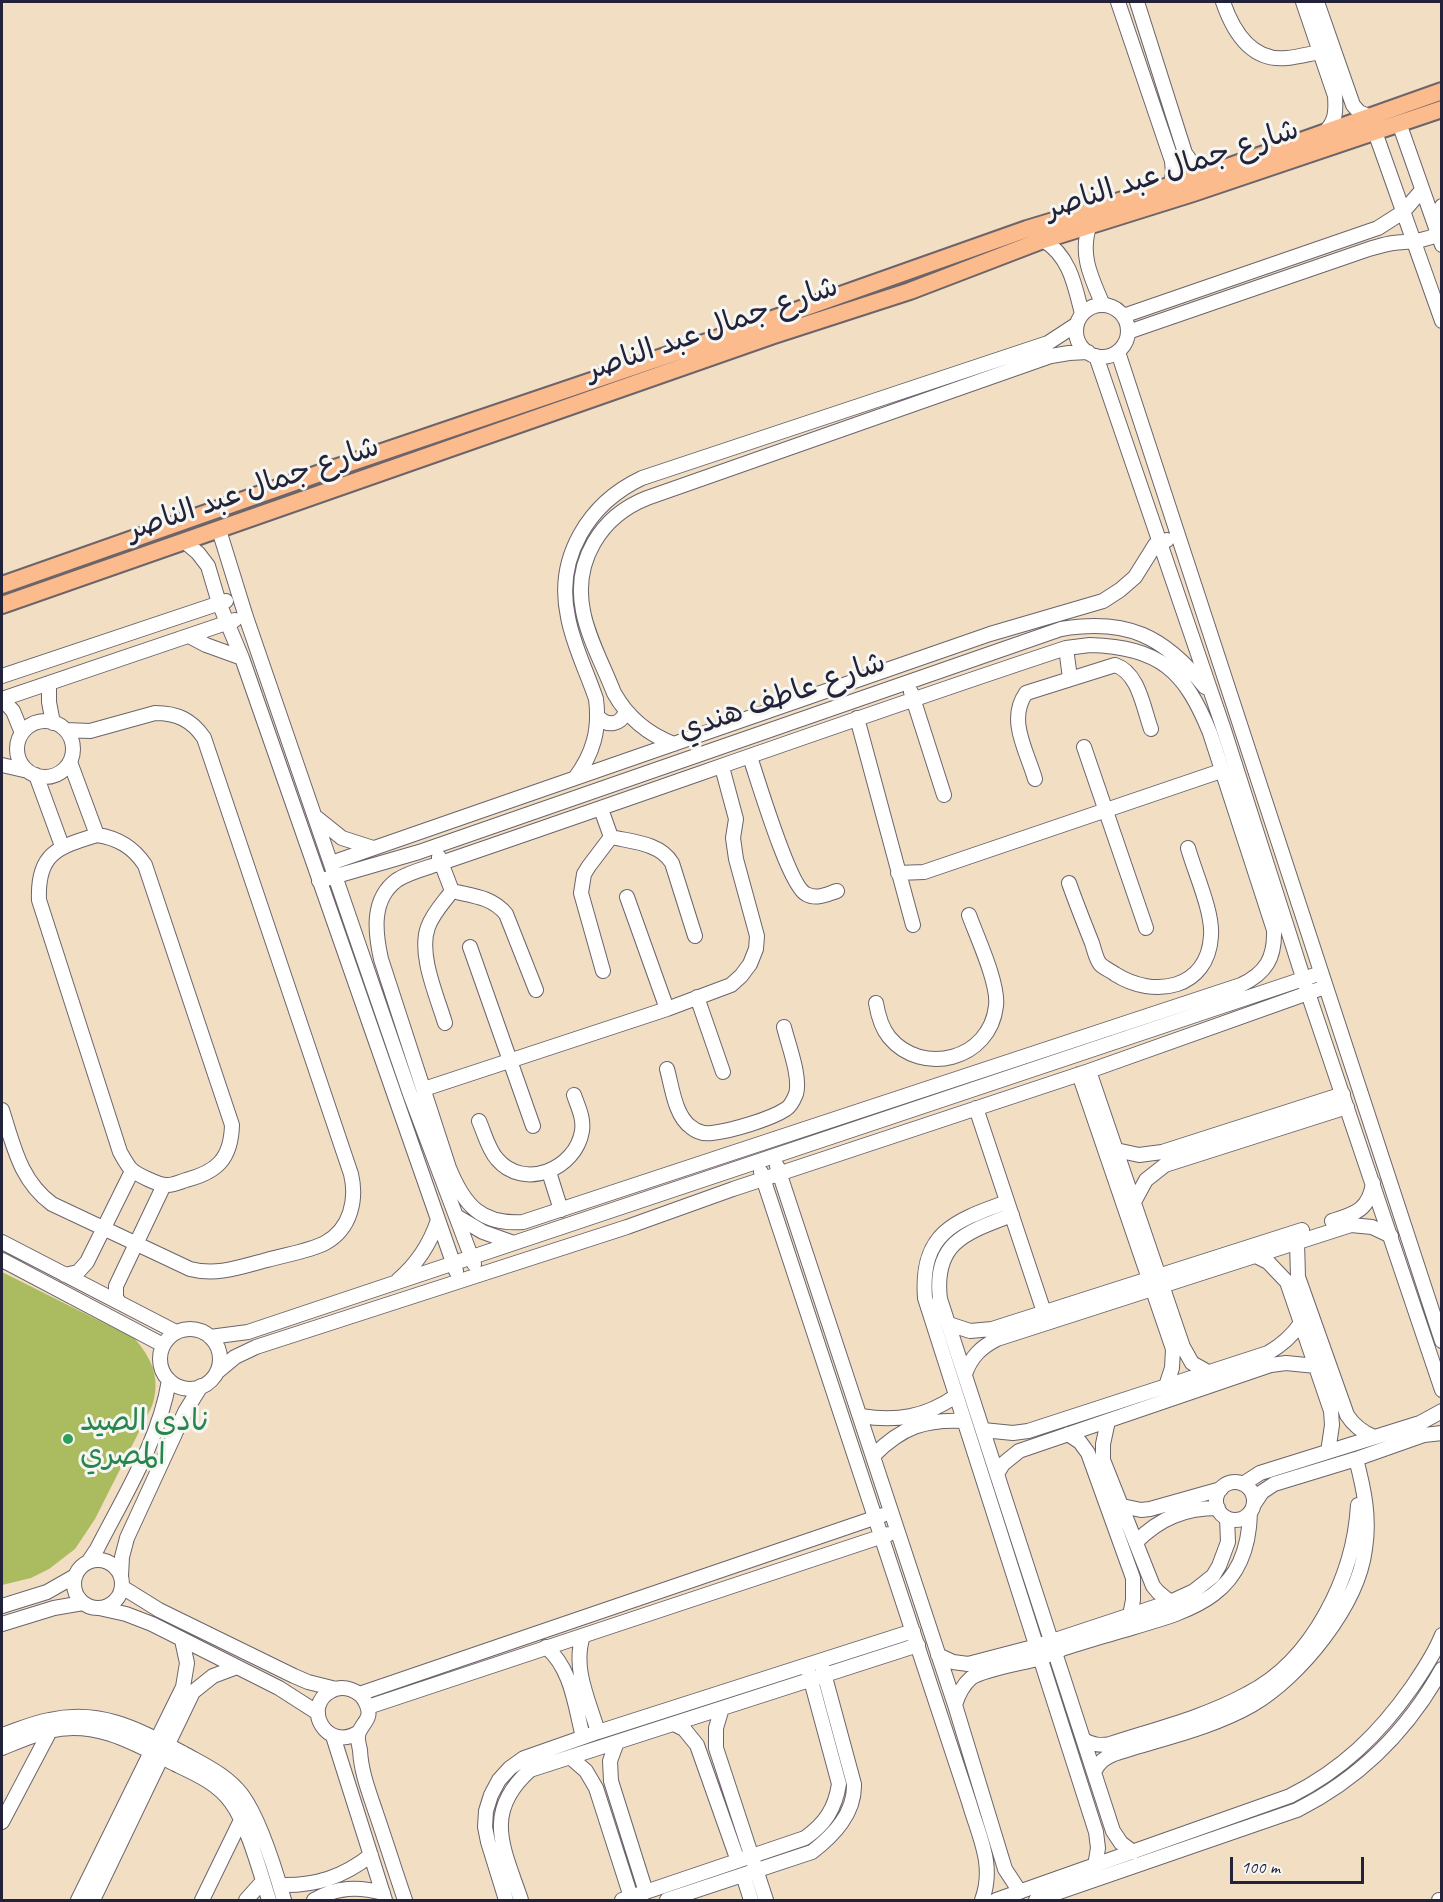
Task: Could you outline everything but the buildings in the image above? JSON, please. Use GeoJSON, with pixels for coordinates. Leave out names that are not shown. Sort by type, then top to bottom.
{"type":"FeatureCollection","features":[{"type":"Feature","properties":{"kind":"main road","name":"شارع جمال عبد الناصر"},"geometry":{"type":"LineString","coordinates":[[768,329],[910,291],[1043,240],[1193,193],[1372,124],[1442,91]]}},
{"type":"Feature","properties":{"kind":"main road","name":"شارع جمال عبد الناصر"},"geometry":{"type":"LineString","coordinates":[[2,605],[219,530],[768,329],[1037,226],[1205,175],[1325,132],[1372,124],[1399,123],[1442,109]]}},
{"type":"Feature","properties":{"kind":"main road","name":"شارع جمال عبد الناصر"},"geometry":{"type":"LineString","coordinates":[[2,585],[326,471],[735,341]]}},
{"type":"Feature","properties":{"kind":"street"},"geometry":{"type":"LineString","coordinates":[[1118,2],[1171,156],[1173,173],[1171,185]]}},
{"type":"Feature","properties":{"kind":"street"},"geometry":{"type":"LineString","coordinates":[[1137,2],[1185,153],[1205,175]]}},
{"type":"Feature","properties":{"kind":"street"},"geometry":{"type":"LineString","coordinates":[[1223,2],[1229,21],[1239,37],[1260,53],[1286,58],[1320,52]]}},
{"type":"Feature","properties":{"kind":"street"},"geometry":{"type":"LineString","coordinates":[[1303,2],[1320,52],[1341,93],[1372,124],[1442,321]]}},
{"type":"Feature","properties":{"kind":"street"},"geometry":{"type":"LineString","coordinates":[[1317,2],[1341,93],[1334,119],[1325,132]]}},
{"type":"Feature","properties":{"kind":"street"},"geometry":{"type":"LineString","coordinates":[[1399,123],[1440,240]]}},
{"type":"Feature","properties":{"kind":"street"},"geometry":{"type":"LineString","coordinates":[[1171,156],[1178,159],[1185,153]]}},
{"type":"Feature","properties":{"kind":"street"},"geometry":{"type":"LineString","coordinates":[[1123,316],[1364,234],[1384,225],[1403,212],[1422,190]]}},
{"type":"Feature","properties":{"kind":"street"},"geometry":{"type":"LineString","coordinates":[[1440,240],[1442,206]]}},
{"type":"Feature","properties":{"kind":"street"},"geometry":{"type":"LineString","coordinates":[[1090,224],[1085,241],[1085,256],[1103,305]]}},
{"type":"Feature","properties":{"kind":"street"},"geometry":{"type":"LineString","coordinates":[[1384,225],[1391,232],[1391,243]]}},
{"type":"Feature","properties":{"kind":"street"},"geometry":{"type":"LineString","coordinates":[[1043,240],[1055,248],[1065,260],[1071,274],[1080,319],[1078,342],[1092,354],[1160,542],[1308,993],[1442,1390]]}},
{"type":"Feature","properties":{"kind":"street"},"geometry":{"type":"LineString","coordinates":[[1128,332],[1391,243],[1440,240]]}},
{"type":"Feature","properties":{"kind":"street"},"geometry":{"type":"LineString","coordinates":[[575,778],[590,754],[596,735],[598,717],[596,699],[568,618],[566,581],[570,557],[579,535],[593,514],[610,497],[642,478],[1048,343],[1092,307],[1103,305],[1114,308],[1123,316],[1128,332],[1125,343],[1118,352],[1107,357],[1069,353],[1051,356],[647,498],[618,514],[602,530],[590,549],[583,570],[581,592],[587,625],[614,693],[626,712],[643,728],[674,744]]}},
{"type":"Feature","properties":{"kind":"street"},"geometry":{"type":"LineString","coordinates":[[1118,352],[1442,1341]]}},
{"type":"Feature","properties":{"kind":"street"},"geometry":{"type":"LineString","coordinates":[[219,530],[239,597],[410,1094],[478,1275]]}},
{"type":"Feature","properties":{"kind":"street"},"geometry":{"type":"LineString","coordinates":[[1160,542],[1178,537]]}},
{"type":"Feature","properties":{"kind":"street"},"geometry":{"type":"LineString","coordinates":[[185,542],[208,566],[219,603],[242,657],[459,1281]]}},
{"type":"Feature","properties":{"kind":"street","name":"شارع عاطف هندي"},"geometry":{"type":"LineString","coordinates":[[333,869],[356,854],[990,634],[1103,601],[1128,584],[1141,569],[1151,550],[1160,542]]}},
{"type":"Feature","properties":{"kind":"street"},"geometry":{"type":"LineString","coordinates":[[2,676],[239,597]]}},
{"type":"Feature","properties":{"kind":"street"},"geometry":{"type":"LineString","coordinates":[[62,846],[32,773],[19,758],[20,738],[13,711],[2,699],[246,617]]}},
{"type":"Feature","properties":{"kind":"street","name":"شارع عاطف هندي"},"geometry":{"type":"LineString","coordinates":[[333,869],[360,869],[435,847],[1048,633],[1074,627],[1101,626],[1134,632],[1163,644],[1182,659],[1212,695]]}},
{"type":"Feature","properties":{"kind":"street"},"geometry":{"type":"LineString","coordinates":[[189,636],[206,645],[242,657]]}},
{"type":"Feature","properties":{"kind":"street"},"geometry":{"type":"LineString","coordinates":[[1090,645],[1114,646],[1142,653],[1167,666],[1185,683],[1198,704],[1210,733],[1274,930],[1272,954],[1265,969],[1254,979],[524,1222],[507,1223],[490,1219],[472,1208],[459,1191],[449,1168],[381,959],[375,925],[380,904],[391,885],[399,879],[441,863],[722,767],[914,698],[1066,648],[1090,645]]}},
{"type":"Feature","properties":{"kind":"street"},"geometry":{"type":"LineString","coordinates":[[1066,648],[1070,678]]}},
{"type":"Feature","properties":{"kind":"street"},"geometry":{"type":"LineString","coordinates":[[902,665],[944,795]]}},
{"type":"Feature","properties":{"kind":"street"},"geometry":{"type":"LineString","coordinates":[[1035,779],[1017,725],[1020,702],[1026,693],[1115,665],[1123,668],[1134,681],[1151,729]]}},
{"type":"Feature","properties":{"kind":"street"},"geometry":{"type":"LineString","coordinates":[[49,683],[49,702],[53,723]]}},
{"type":"Feature","properties":{"kind":"street"},"geometry":{"type":"LineString","coordinates":[[1212,695],[1223,696],[1228,692]]}},
{"type":"Feature","properties":{"kind":"street"},"geometry":{"type":"LineString","coordinates":[[598,717],[607,723],[615,723],[622,719],[626,712]]}},
{"type":"Feature","properties":{"kind":"street"},"geometry":{"type":"LineString","coordinates":[[2,1110],[23,1172],[35,1190],[52,1204],[190,1269],[202,1272],[226,1271],[325,1243],[339,1231],[349,1217],[354,1196],[353,1185],[204,738],[192,723],[175,714],[165,713],[155,713],[90,731],[66,730],[53,723],[36,723],[20,738],[2,764],[46,777],[56,775],[70,762],[73,747],[66,730]]}},
{"type":"Feature","properties":{"kind":"street"},"geometry":{"type":"LineString","coordinates":[[857,718],[913,925]]}},
{"type":"Feature","properties":{"kind":"street"},"geometry":{"type":"LineString","coordinates":[[73,747],[90,731]]}},
{"type":"Feature","properties":{"kind":"street"},"geometry":{"type":"LineString","coordinates":[[1084,747],[1146,928]]}},
{"type":"Feature","properties":{"kind":"street"},"geometry":{"type":"LineString","coordinates":[[750,757],[797,887],[806,894],[819,897],[837,891]]}},
{"type":"Feature","properties":{"kind":"street"},"geometry":{"type":"LineString","coordinates":[[70,762],[97,835]]}},
{"type":"Feature","properties":{"kind":"street"},"geometry":{"type":"LineString","coordinates":[[424,1089],[667,1009],[731,985],[750,964],[756,949],[757,936],[734,847],[736,819],[722,767]]}},
{"type":"Feature","properties":{"kind":"street"},"geometry":{"type":"LineString","coordinates":[[898,873],[924,872],[1221,771]]}},
{"type":"Feature","properties":{"kind":"street"},"geometry":{"type":"LineString","coordinates":[[601,809],[611,837]]}},
{"type":"Feature","properties":{"kind":"street"},"geometry":{"type":"LineString","coordinates":[[315,816],[342,838],[375,848]]}},
{"type":"Feature","properties":{"kind":"street"},"geometry":{"type":"LineString","coordinates":[[97,835],[125,844],[145,865],[232,1125],[232,1135],[226,1153],[214,1169],[206,1174],[164,1185],[132,1171],[120,1152],[39,900],[39,888],[45,864],[52,854],[62,846],[97,835]]}},
{"type":"Feature","properties":{"kind":"street"},"geometry":{"type":"LineString","coordinates":[[611,837],[652,846],[667,855],[672,863],[695,936]]}},
{"type":"Feature","properties":{"kind":"street"},"geometry":{"type":"LineString","coordinates":[[603,971],[581,893],[589,866],[611,837]]}},
{"type":"Feature","properties":{"kind":"street"},"geometry":{"type":"LineString","coordinates":[[435,847],[452,891]]}},
{"type":"Feature","properties":{"kind":"street"},"geometry":{"type":"LineString","coordinates":[[1069,883],[1100,963],[1128,982],[1146,987],[1180,984],[1202,965],[1211,937],[1211,923],[1188,848]]}},
{"type":"Feature","properties":{"kind":"street"},"geometry":{"type":"LineString","coordinates":[[356,854],[352,858],[353,865],[360,869]]}},
{"type":"Feature","properties":{"kind":"street"},"geometry":{"type":"LineString","coordinates":[[319,881],[333,869]]}},
{"type":"Feature","properties":{"kind":"street"},"geometry":{"type":"LineString","coordinates":[[452,891],[491,900],[506,914],[536,990]]}},
{"type":"Feature","properties":{"kind":"street"},"geometry":{"type":"LineString","coordinates":[[445,1023],[424,951],[428,925],[452,891]]}},
{"type":"Feature","properties":{"kind":"street"},"geometry":{"type":"LineString","coordinates":[[627,897],[667,1009]]}},
{"type":"Feature","properties":{"kind":"street"},"geometry":{"type":"LineString","coordinates":[[876,1003],[880,1020],[888,1036],[901,1048],[916,1056],[934,1060],[951,1058],[965,1053],[977,1044],[987,1033],[993,1020],[996,992],[969,915]]}},
{"type":"Feature","properties":{"kind":"street"},"geometry":{"type":"LineString","coordinates":[[470,947],[533,1126]]}},
{"type":"Feature","properties":{"kind":"street"},"geometry":{"type":"LineString","coordinates":[[1321,973],[248,1332],[210,1336],[190,1329],[176,1332],[163,1345],[161,1364],[169,1380],[188,1388],[201,1386],[235,1357],[256,1347],[627,1227],[780,1173],[1084,1072],[1325,987]]}},
{"type":"Feature","properties":{"kind":"street"},"geometry":{"type":"LineString","coordinates":[[1180,984],[1186,1002]]}},
{"type":"Feature","properties":{"kind":"street"},"geometry":{"type":"LineString","coordinates":[[697,997],[723,1072]]}},
{"type":"Feature","properties":{"kind":"street"},"geometry":{"type":"LineString","coordinates":[[667,1069],[679,1112],[692,1128],[711,1134],[746,1125],[787,1108],[796,1095],[797,1080],[784,1027]]}},
{"type":"Feature","properties":{"kind":"street"},"geometry":{"type":"LineString","coordinates":[[951,1058],[958,1078]]}},
{"type":"Feature","properties":{"kind":"street"},"geometry":{"type":"LineString","coordinates":[[1084,1072],[1116,1150],[1134,1202],[1156,1282],[1173,1349],[1172,1368],[1166,1386]]}},
{"type":"Feature","properties":{"kind":"street"},"geometry":{"type":"LineString","coordinates":[[1084,1072],[1156,1282],[1187,1355],[1200,1368],[1208,1372]]}},
{"type":"Feature","properties":{"kind":"street"},"geometry":{"type":"LineString","coordinates":[[1116,1150],[1139,1155],[1161,1152],[1342,1094]]}},
{"type":"Feature","properties":{"kind":"street"},"geometry":{"type":"LineString","coordinates":[[478,1121],[496,1158],[504,1166],[526,1174],[549,1172],[562,1165],[579,1143],[582,1115],[574,1095]]}},
{"type":"Feature","properties":{"kind":"street"},"geometry":{"type":"LineString","coordinates":[[1134,1202],[1146,1180],[1165,1165],[1347,1107]]}},
{"type":"Feature","properties":{"kind":"street"},"geometry":{"type":"LineString","coordinates":[[976,1108],[1044,1312]]}},
{"type":"Feature","properties":{"kind":"street"},"geometry":{"type":"LineString","coordinates":[[746,1125],[754,1145]]}},
{"type":"Feature","properties":{"kind":"street"},"geometry":{"type":"LineString","coordinates":[[774,1156],[955,1705],[1005,1869],[1020,1892]]}},
{"type":"Feature","properties":{"kind":"street"},"geometry":{"type":"LineString","coordinates":[[758,1162],[969,1802],[988,1866],[988,1880],[982,1900]]}},
{"type":"Feature","properties":{"kind":"street"},"geometry":{"type":"LineString","coordinates":[[65,1275],[78,1272],[83,1268],[132,1171]]}},
{"type":"Feature","properties":{"kind":"street"},"geometry":{"type":"LineString","coordinates":[[549,1172],[561,1210]]}},
{"type":"Feature","properties":{"kind":"street"},"geometry":{"type":"LineString","coordinates":[[965,1374],[974,1356],[988,1343],[1350,1215],[1366,1203],[1373,1183]]}},
{"type":"Feature","properties":{"kind":"street"},"geometry":{"type":"LineString","coordinates":[[120,1303],[116,1298],[116,1286],[164,1185]]}},
{"type":"Feature","properties":{"kind":"street"},"geometry":{"type":"LineString","coordinates":[[1010,1209],[956,1242],[944,1258],[938,1285],[940,1299],[997,1474],[1096,1832],[1098,1848],[1095,1866]]}},
{"type":"Feature","properties":{"kind":"street"},"geometry":{"type":"LineString","coordinates":[[1010,1209],[963,1218],[947,1229],[935,1244],[927,1261],[923,1280],[925,1298],[964,1421],[1046,1649],[1084,1740],[1113,1831],[1121,1844],[1133,1852]]}},
{"type":"Feature","properties":{"kind":"street"},"geometry":{"type":"LineString","coordinates":[[456,1216],[483,1232],[514,1243]]}},
{"type":"Feature","properties":{"kind":"street"},"geometry":{"type":"LineString","coordinates":[[395,1283],[418,1259],[430,1241],[438,1220]]}},
{"type":"Feature","properties":{"kind":"street"},"geometry":{"type":"LineString","coordinates":[[949,1324],[981,1331],[1256,1256],[1351,1225],[1372,1227],[1391,1236]]}},
{"type":"Feature","properties":{"kind":"street"},"geometry":{"type":"LineString","coordinates":[[2,1242],[176,1332]]}},
{"type":"Feature","properties":{"kind":"street"},"geometry":{"type":"LineString","coordinates":[[1297,1242],[1298,1277],[1347,1415],[1353,1424],[1374,1437]]}},
{"type":"Feature","properties":{"kind":"street"},"geometry":{"type":"LineString","coordinates":[[1256,1256],[1279,1271],[1287,1282],[1331,1412],[1331,1439],[1328,1452]]}},
{"type":"Feature","properties":{"kind":"street"},"geometry":{"type":"LineString","coordinates":[[2,1260],[163,1345]]}},
{"type":"Feature","properties":{"kind":"street"},"geometry":{"type":"LineString","coordinates":[[983,1430],[1013,1433],[1028,1431],[1268,1353],[1281,1346],[1301,1323]]}},
{"type":"Feature","properties":{"kind":"street"},"geometry":{"type":"LineString","coordinates":[[210,1336],[220,1357],[217,1372]]}},
{"type":"Feature","properties":{"kind":"street"},"geometry":{"type":"LineString","coordinates":[[997,1474],[1003,1464],[1019,1451],[1108,1420],[1271,1365],[1316,1366]]}},
{"type":"Feature","properties":{"kind":"street"},"geometry":{"type":"LineString","coordinates":[[83,1603],[74,1591],[75,1576],[97,1549],[152,1438],[161,1419],[169,1380]]}},
{"type":"Feature","properties":{"kind":"street"},"geometry":{"type":"LineString","coordinates":[[99,1608],[112,1604],[117,1599],[122,1581],[122,1557],[127,1538],[185,1412],[201,1386]]}},
{"type":"Feature","properties":{"kind":"street"},"geometry":{"type":"LineString","coordinates":[[861,1416],[901,1419],[930,1411],[956,1396]]}},
{"type":"Feature","properties":{"kind":"street"},"geometry":{"type":"LineString","coordinates":[[1122,1506],[1141,1510],[1150,1509],[1221,1489],[1229,1484],[1243,1484],[1260,1473],[1420,1423],[1442,1411]]}},
{"type":"Feature","properties":{"kind":"street"},"geometry":{"type":"LineString","coordinates":[[874,1455],[888,1441],[915,1426],[944,1420],[964,1421]]}},
{"type":"Feature","properties":{"kind":"street"},"geometry":{"type":"LineString","coordinates":[[1108,1420],[1103,1444],[1103,1460],[1153,1586],[1170,1602]]}},
{"type":"Feature","properties":{"kind":"street"},"geometry":{"type":"LineString","coordinates":[[1136,1542],[1159,1522],[1173,1515],[1203,1508],[1223,1513],[1237,1520],[1252,1508],[1262,1492],[1274,1484],[1424,1435],[1442,1433]]}},
{"type":"Feature","properties":{"kind":"street"},"geometry":{"type":"LineString","coordinates":[[1068,1434],[1080,1442],[1088,1453],[1133,1578],[1130,1615]]}},
{"type":"Feature","properties":{"kind":"street"},"geometry":{"type":"LineString","coordinates":[[1084,1740],[1101,1746],[1110,1744],[1209,1711],[1248,1694],[1276,1676],[1299,1652],[1334,1598],[1353,1544],[1358,1497],[1353,1459]]}},
{"type":"Feature","properties":{"kind":"street"},"geometry":{"type":"LineString","coordinates":[[1094,1772],[1105,1757],[1213,1722],[1252,1705],[1284,1683],[1307,1659],[1346,1604],[1365,1550],[1366,1497],[1353,1459]]}},
{"type":"Feature","properties":{"kind":"street"},"geometry":{"type":"LineString","coordinates":[[938,1655],[953,1662],[968,1664],[1083,1642],[1181,1613],[1207,1600],[1237,1568],[1247,1541],[1252,1508],[1251,1490],[1243,1484]]}},
{"type":"Feature","properties":{"kind":"street"},"geometry":{"type":"LineString","coordinates":[[955,1705],[962,1689],[973,1677],[1130,1615],[1170,1602],[1194,1592],[1204,1584],[1216,1571],[1225,1554],[1228,1542],[1223,1513],[1217,1498],[1221,1489]]}},
{"type":"Feature","properties":{"kind":"street"},"geometry":{"type":"LineString","coordinates":[[359,1694],[891,1512]]}},
{"type":"Feature","properties":{"kind":"street"},"geometry":{"type":"LineString","coordinates":[[368,1707],[897,1531]]}},
{"type":"Feature","properties":{"kind":"street"},"geometry":{"type":"LineString","coordinates":[[89,1561],[97,1559],[112,1563],[122,1581],[159,1610],[294,1676],[336,1689],[348,1688],[359,1694],[368,1707],[368,1718],[359,1732],[346,1738],[333,1736]]}},
{"type":"Feature","properties":{"kind":"street"},"geometry":{"type":"LineString","coordinates":[[2,1606],[47,1592],[75,1576]]}},
{"type":"Feature","properties":{"kind":"street"},"geometry":{"type":"LineString","coordinates":[[2,1624],[54,1608],[83,1603],[126,1614],[152,1624],[292,1695],[318,1713]]}},
{"type":"Feature","properties":{"kind":"street"},"geometry":{"type":"LineString","coordinates":[[506,1900],[488,1842],[485,1827],[486,1811],[499,1780],[524,1758],[913,1631]]}},
{"type":"Feature","properties":{"kind":"street"},"geometry":{"type":"LineString","coordinates":[[996,1900],[1290,1796],[1316,1783],[1375,1735],[1421,1674],[1442,1635]]}},
{"type":"Feature","properties":{"kind":"street"},"geometry":{"type":"LineString","coordinates":[[583,1636],[578,1663],[598,1732]]}},
{"type":"Feature","properties":{"kind":"street"},"geometry":{"type":"LineString","coordinates":[[93,1900],[183,1687],[186,1675],[182,1640]]}},
{"type":"Feature","properties":{"kind":"street"},"geometry":{"type":"LineString","coordinates":[[521,1900],[501,1839],[500,1823],[503,1808],[514,1787],[530,1770],[918,1645]]}},
{"type":"Feature","properties":{"kind":"street"},"geometry":{"type":"LineString","coordinates":[[546,1647],[560,1661],[568,1677],[583,1737]]}},
{"type":"Feature","properties":{"kind":"street"},"geometry":{"type":"LineString","coordinates":[[570,1757],[586,1770],[596,1788],[626,1899],[812,1851],[829,1839],[842,1823],[854,1795],[854,1784],[821,1661]]}},
{"type":"Feature","properties":{"kind":"street"},"geometry":{"type":"LineString","coordinates":[[667,1900],[805,1838],[819,1829],[830,1815],[837,1800],[839,1784],[807,1665]]}},
{"type":"Feature","properties":{"kind":"street"},"geometry":{"type":"LineString","coordinates":[[78,1900],[159,1748],[193,1692],[213,1676],[237,1667]]}},
{"type":"Feature","properties":{"kind":"street"},"geometry":{"type":"LineString","coordinates":[[1036,1900],[1297,1810],[1325,1796],[1387,1746],[1421,1702],[1442,1669]]}},
{"type":"Feature","properties":{"kind":"street"},"geometry":{"type":"LineString","coordinates":[[336,1689],[323,1698],[318,1713],[322,1726],[333,1736],[384,1897]]}},
{"type":"Feature","properties":{"kind":"street"},"geometry":{"type":"LineString","coordinates":[[722,1708],[716,1728],[716,1748],[747,1866],[751,1900]]}},
{"type":"Feature","properties":{"kind":"street"},"geometry":{"type":"LineString","coordinates":[[2,1735],[48,1720],[87,1716],[107,1719],[141,1731],[159,1748],[221,1791],[233,1804],[241,1820],[269,1900]]}},
{"type":"Feature","properties":{"kind":"street"},"geometry":{"type":"LineString","coordinates":[[674,1724],[684,1729],[697,1745],[747,1866],[766,1900]]}},
{"type":"Feature","properties":{"kind":"street"},"geometry":{"type":"LineString","coordinates":[[2,1748],[50,1731],[86,1729],[159,1748],[213,1770],[228,1780],[251,1809],[284,1900]]}},
{"type":"Feature","properties":{"kind":"street"},"geometry":{"type":"LineString","coordinates":[[2,1822],[50,1731]]}},
{"type":"Feature","properties":{"kind":"street"},"geometry":{"type":"LineString","coordinates":[[359,1732],[360,1755],[365,1778],[405,1900]]}},
{"type":"Feature","properties":{"kind":"street"},"geometry":{"type":"LineString","coordinates":[[617,1742],[610,1761],[611,1781],[646,1892]]}},
{"type":"Feature","properties":{"kind":"street"},"geometry":{"type":"LineString","coordinates":[[202,1900],[241,1820]]}},
{"type":"Feature","properties":{"kind":"street"},"geometry":{"type":"LineString","coordinates":[[280,1885],[300,1886],[329,1880],[356,1867],[371,1855]]}},
{"type":"Feature","properties":{"kind":"street"},"geometry":{"type":"LineString","coordinates":[[246,1900],[263,1881]]}},
{"type":"Feature","properties":{"kind":"street"},"geometry":{"type":"LineString","coordinates":[[314,1900],[331,1892],[348,1888],[366,1888],[384,1897]]}},
{"type":"Feature","properties":{"kind":"green space","name":"نادى الصيد المصري"},"geometry":{"type":"Polygon","coordinates":[[[2,1272],[134,1338],[150,1361],[156,1387],[152,1406],[95,1519],[75,1549],[49,1569],[31,1578],[2,1585],[2,1272]]]}},
{"type":"Feature","properties":{"kind":"place","name":"نادى الصيد المصري"},"geometry":{"type":"Point","coordinates":[68,1439]}}]}
